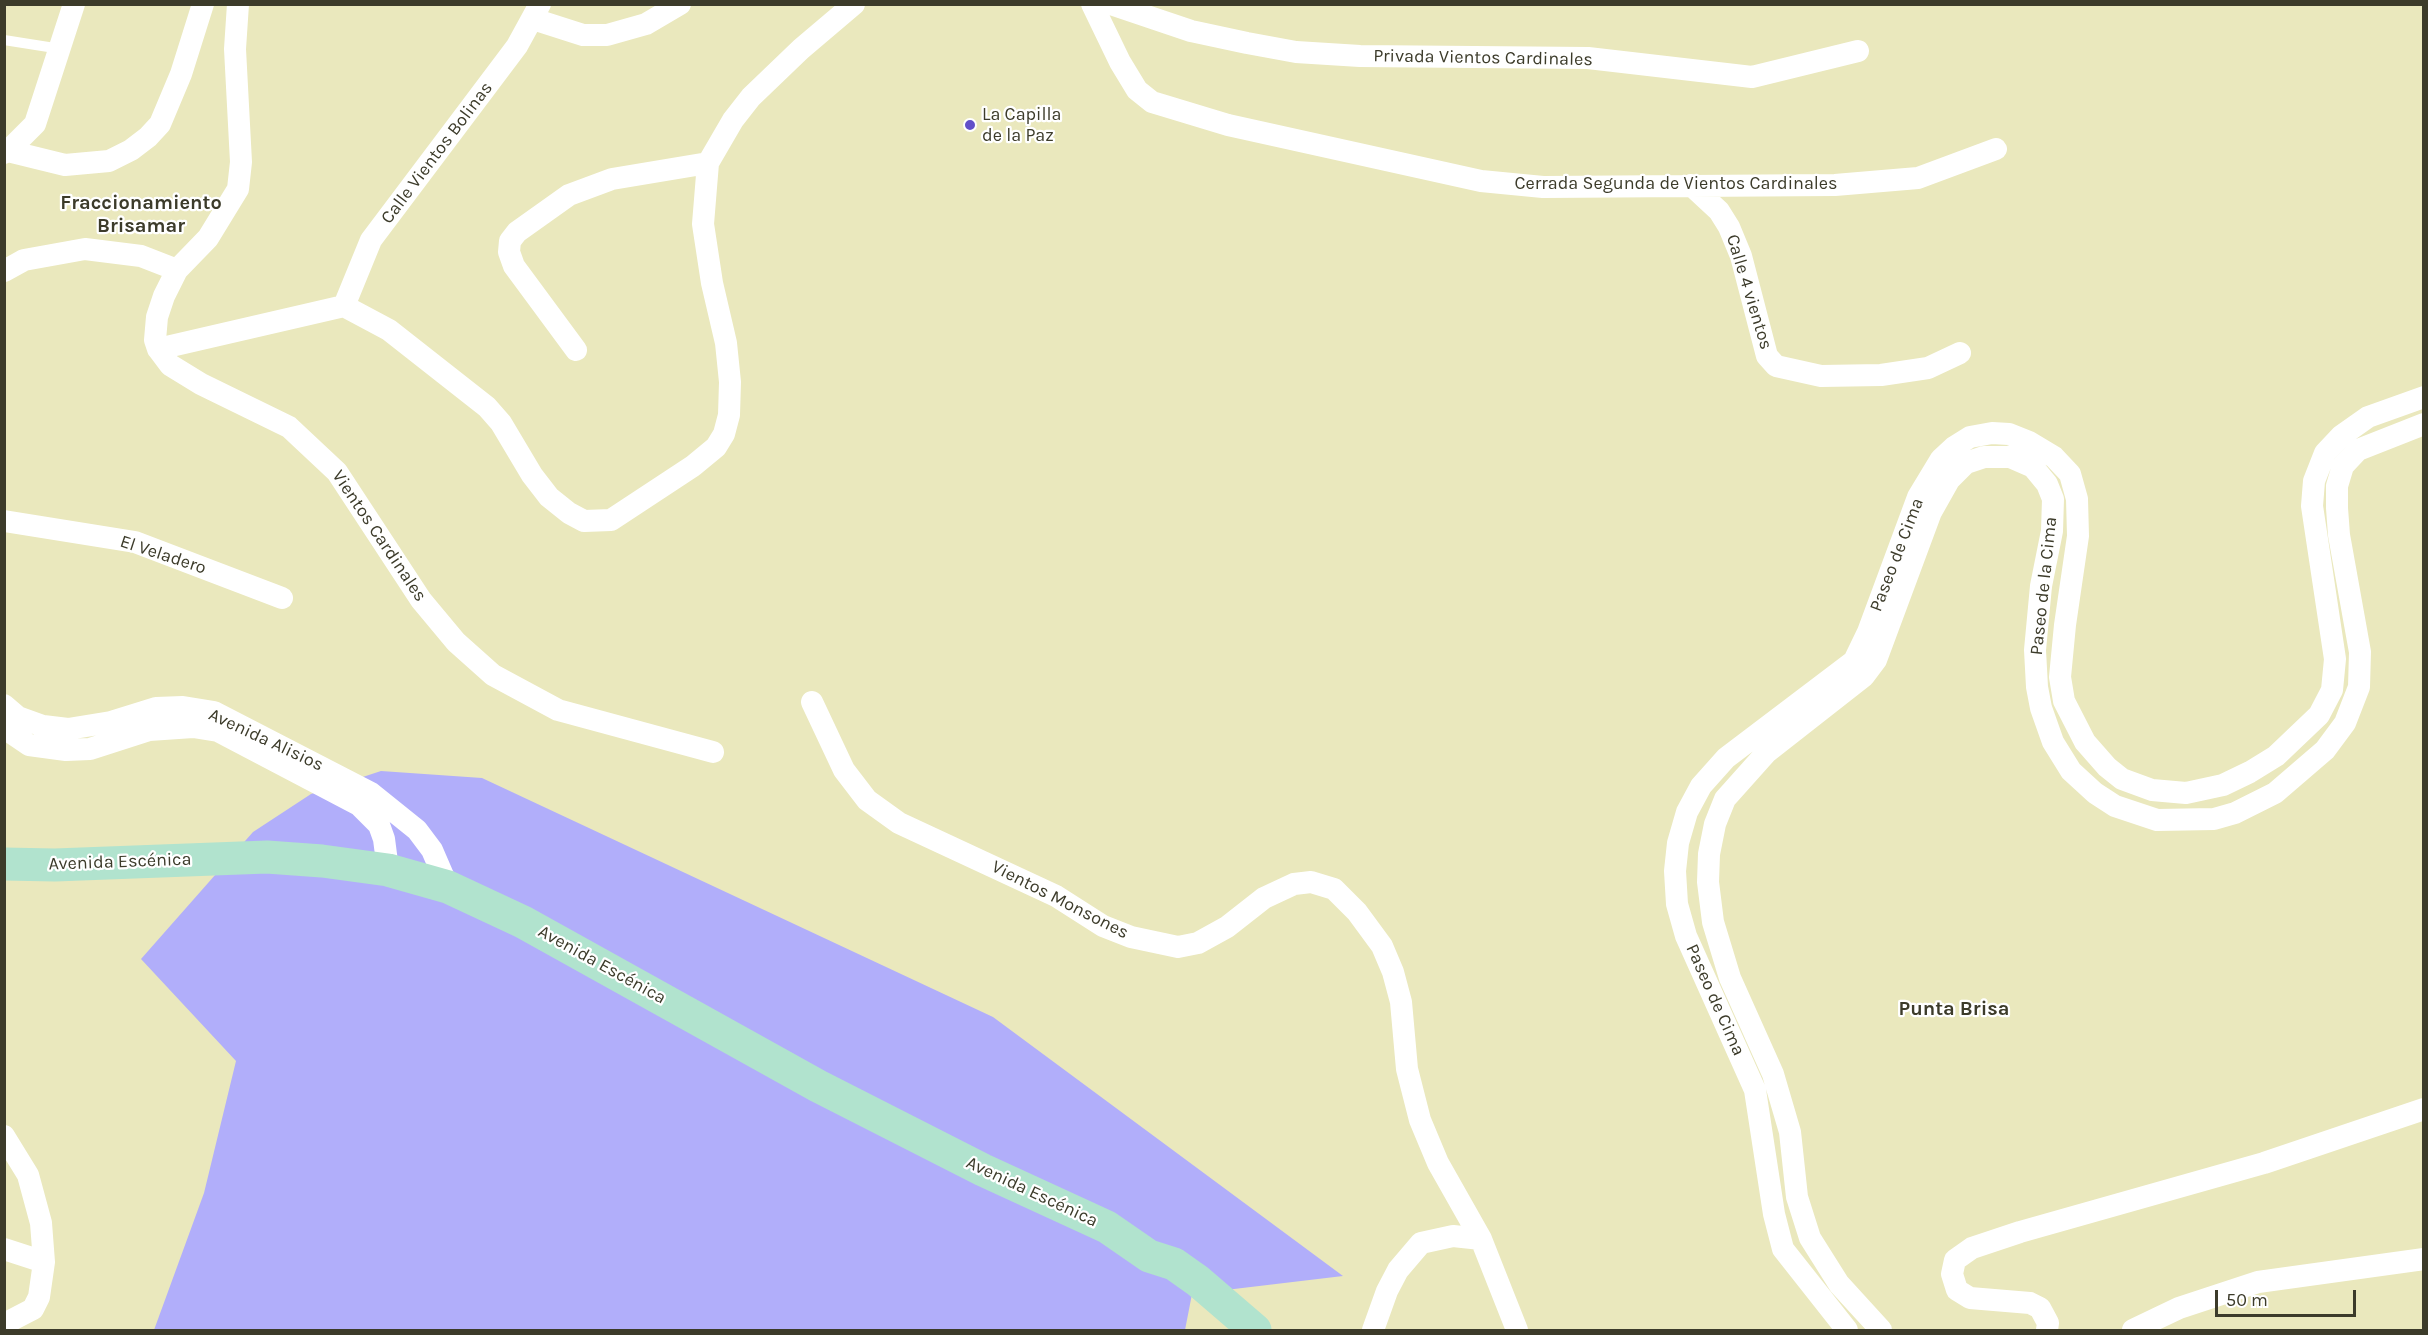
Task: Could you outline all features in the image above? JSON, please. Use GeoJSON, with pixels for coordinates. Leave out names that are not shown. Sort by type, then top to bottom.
{"type":"FeatureCollection","features":[{"type":"Feature","properties":{"kind":"main road","name":"Avenida Escénica"},"geometry":{"type":"LineString","coordinates":[[4,864],[55,866],[267,857],[388,870],[448,887],[534,928],[818,1086],[983,1170],[1107,1227],[1149,1256],[1174,1264],[1198,1281],[1255,1330]]}},
{"type":"Feature","properties":{"kind":"main road","name":"Avenida Escénica"},"geometry":{"type":"LineString","coordinates":[[1149,1256],[1162,1273],[1223,1330]]}},
{"type":"Feature","properties":{"kind":"street"},"geometry":{"type":"LineString","coordinates":[[6,152],[35,124],[61,50],[74,4]]}},
{"type":"Feature","properties":{"kind":"street"},"geometry":{"type":"LineString","coordinates":[[6,152],[65,165],[109,160],[131,150],[160,124],[181,75],[204,4]]}},
{"type":"Feature","properties":{"kind":"street"},"geometry":{"type":"LineString","coordinates":[[238,4],[235,50],[241,162],[238,189],[208,237],[177,270],[157,317],[155,340],[158,349],[344,306],[389,330],[487,407],[501,423],[532,475],[549,497],[569,513],[584,521],[611,520],[693,466],[716,447],[724,434],[729,415],[730,382],[726,343],[712,283],[703,224],[708,163],[751,97],[801,49],[854,4]]}},
{"type":"Feature","properties":{"kind":"street"},"geometry":{"type":"LineString","coordinates":[[536,12],[583,35],[607,35],[646,24],[680,4]]}},
{"type":"Feature","properties":{"kind":"street","name":"Cerrada Segunda de Vientos Cardinales"},"geometry":{"type":"LineString","coordinates":[[1092,4],[1119,62],[1137,90],[1152,102],[1182,113],[1481,182],[1543,188],[1835,185],[1917,178],[1996,149]]}},
{"type":"Feature","properties":{"kind":"street","name":"Privada Vientos Cardinales"},"geometry":{"type":"LineString","coordinates":[[1111,4],[1191,31],[1296,52],[1349,55],[1588,58],[1752,77],[1858,51]]}},
{"type":"Feature","properties":{"kind":"street","name":"Calle Vientos Bolinas"},"geometry":{"type":"LineString","coordinates":[[344,306],[371,240],[517,46],[536,12]]}},
{"type":"Feature","properties":{"kind":"street"},"geometry":{"type":"LineString","coordinates":[[576,350],[514,266],[509,252],[510,241],[517,232],[569,195],[612,179],[708,163]]}},
{"type":"Feature","properties":{"kind":"street","name":"Calle 4 vientos"},"geometry":{"type":"LineString","coordinates":[[1691,185],[1719,211],[1729,227],[1741,256],[1767,356],[1776,366],[1821,376],[1881,375],[1928,368],[1960,353]]}},
{"type":"Feature","properties":{"kind":"street"},"geometry":{"type":"LineString","coordinates":[[4,271],[24,260],[85,249],[141,256],[177,270]]}},
{"type":"Feature","properties":{"kind":"street","name":"Vientos Cardinales"},"geometry":{"type":"LineString","coordinates":[[158,349],[170,365],[201,384],[289,427],[338,472],[421,600],[456,642],[493,675],[558,710],[713,752]]}},
{"type":"Feature","properties":{"kind":"street","name":"Paseo de Cima"},"geometry":{"type":"LineString","coordinates":[[1847,1330],[1783,1249],[1774,1214],[1755,1089],[1686,936],[1677,904],[1675,871],[1678,843],[1687,812],[1701,786],[1726,758],[1854,661],[1868,632],[1918,497],[1941,459],[1970,437],[1992,433],[2009,434],[2029,441],[2054,457],[2070,474],[2077,499],[2078,536],[2060,662],[2064,701],[2085,742],[2107,767],[2122,779],[2152,790],[2186,793],[2223,785],[2276,756],[2319,715],[2332,690],[2336,659],[2312,506],[2314,481],[2334,459],[2341,436],[2368,417],[2424,397]]}},
{"type":"Feature","properties":{"kind":"street"},"geometry":{"type":"LineString","coordinates":[[2334,459],[2424,423]]}},
{"type":"Feature","properties":{"kind":"street","name":"Paseo de la Cima"},"geometry":{"type":"LineString","coordinates":[[1881,1330],[1839,1284],[1810,1238],[1797,1197],[1790,1132],[1773,1074],[1730,978],[1713,922],[1708,882],[1709,854],[1715,824],[1725,799],[1767,752],[1864,676],[1876,660],[1931,512],[1949,480],[1966,463],[1983,457],[2010,457],[2033,468],[2047,484],[2053,499],[2052,531],[2041,586],[2035,650],[2041,708],[2053,742],[2071,771],[2095,793],[2115,806],[2157,820],[2204,820],[2235,813],[2275,793],[2325,750],[2345,723],[2359,687],[2360,652],[2339,535],[2334,459]]}},
{"type":"Feature","properties":{"kind":"street","name":"El Veladero"},"geometry":{"type":"LineString","coordinates":[[4,521],[135,542],[282,598]]}},
{"type":"Feature","properties":{"kind":"street"},"geometry":{"type":"LineString","coordinates":[[2041,708],[2064,701]]}},
{"type":"Feature","properties":{"kind":"street","name":"Vientos Monsones"},"geometry":{"type":"LineString","coordinates":[[812,702],[844,770],[867,800],[899,823],[1046,891],[1103,926],[1131,937],[1178,947],[1198,943],[1227,927],[1264,898],[1294,884],[1311,882],[1334,889],[1357,912],[1382,946],[1394,972],[1401,1002],[1407,1069],[1420,1120],[1438,1163],[1481,1239]]}},
{"type":"Feature","properties":{"kind":"street","name":"Avenida Alisios"},"geometry":{"type":"LineString","coordinates":[[4,705],[18,717],[43,726],[68,729],[111,722],[156,708],[183,707],[214,712],[371,793],[417,830],[432,850],[448,887]]}},
{"type":"Feature","properties":{"kind":"street","name":"Avenida Alisios"},"geometry":{"type":"LineString","coordinates":[[4,728],[30,745],[66,750],[90,749],[148,730],[193,727],[218,731],[359,805],[379,825],[384,839],[388,870]]}},
{"type":"Feature","properties":{"kind":"street"},"geometry":{"type":"LineString","coordinates":[[2223,785],[2235,813]]}},
{"type":"Feature","properties":{"kind":"street"},"geometry":{"type":"LineString","coordinates":[[2047,1330],[2048,1323],[2040,1308],[2030,1303],[1970,1298],[1957,1290],[1952,1274],[1954,1260],[1972,1248],[2020,1232],[2264,1163],[2424,1109]]}},
{"type":"Feature","properties":{"kind":"street"},"geometry":{"type":"LineString","coordinates":[[4,1136],[28,1175],[41,1223],[44,1262],[39,1297],[33,1310],[4,1324]]}},
{"type":"Feature","properties":{"kind":"street"},"geometry":{"type":"LineString","coordinates":[[1373,1330],[1387,1291],[1398,1270],[1420,1244],[1453,1236],[1481,1239],[1517,1330]]}},
{"type":"Feature","properties":{"kind":"street"},"geometry":{"type":"LineString","coordinates":[[4,1249],[44,1262]]}},
{"type":"Feature","properties":{"kind":"street"},"geometry":{"type":"LineString","coordinates":[[2133,1330],[2179,1308],[2258,1282],[2424,1259]]}},
{"type":"Feature","properties":{"kind":"lane"},"geometry":{"type":"LineString","coordinates":[[4,40],[61,50]]}},
{"type":"Feature","properties":{"kind":"shaded area"},"geometry":{"type":"Polygon","coordinates":[[[381,771],[482,778],[993,1017],[1343,1276],[1192,1294],[1185,1330],[154,1330],[204,1193],[236,1061],[141,959],[253,832],[311,794],[381,771]]]}},
{"type":"Feature","properties":{"kind":"place","name":"La Capilla de la Paz"},"geometry":{"type":"Point","coordinates":[970,125]}},
{"type":"Feature","properties":{"kind":"district","name":"Fraccionamiento Brisamar"},"geometry":{"type":"Point","coordinates":[141,214]}},
{"type":"Feature","properties":{"kind":"district","name":"Punta Brisa"},"geometry":{"type":"Point","coordinates":[1954,1009]}}]}
